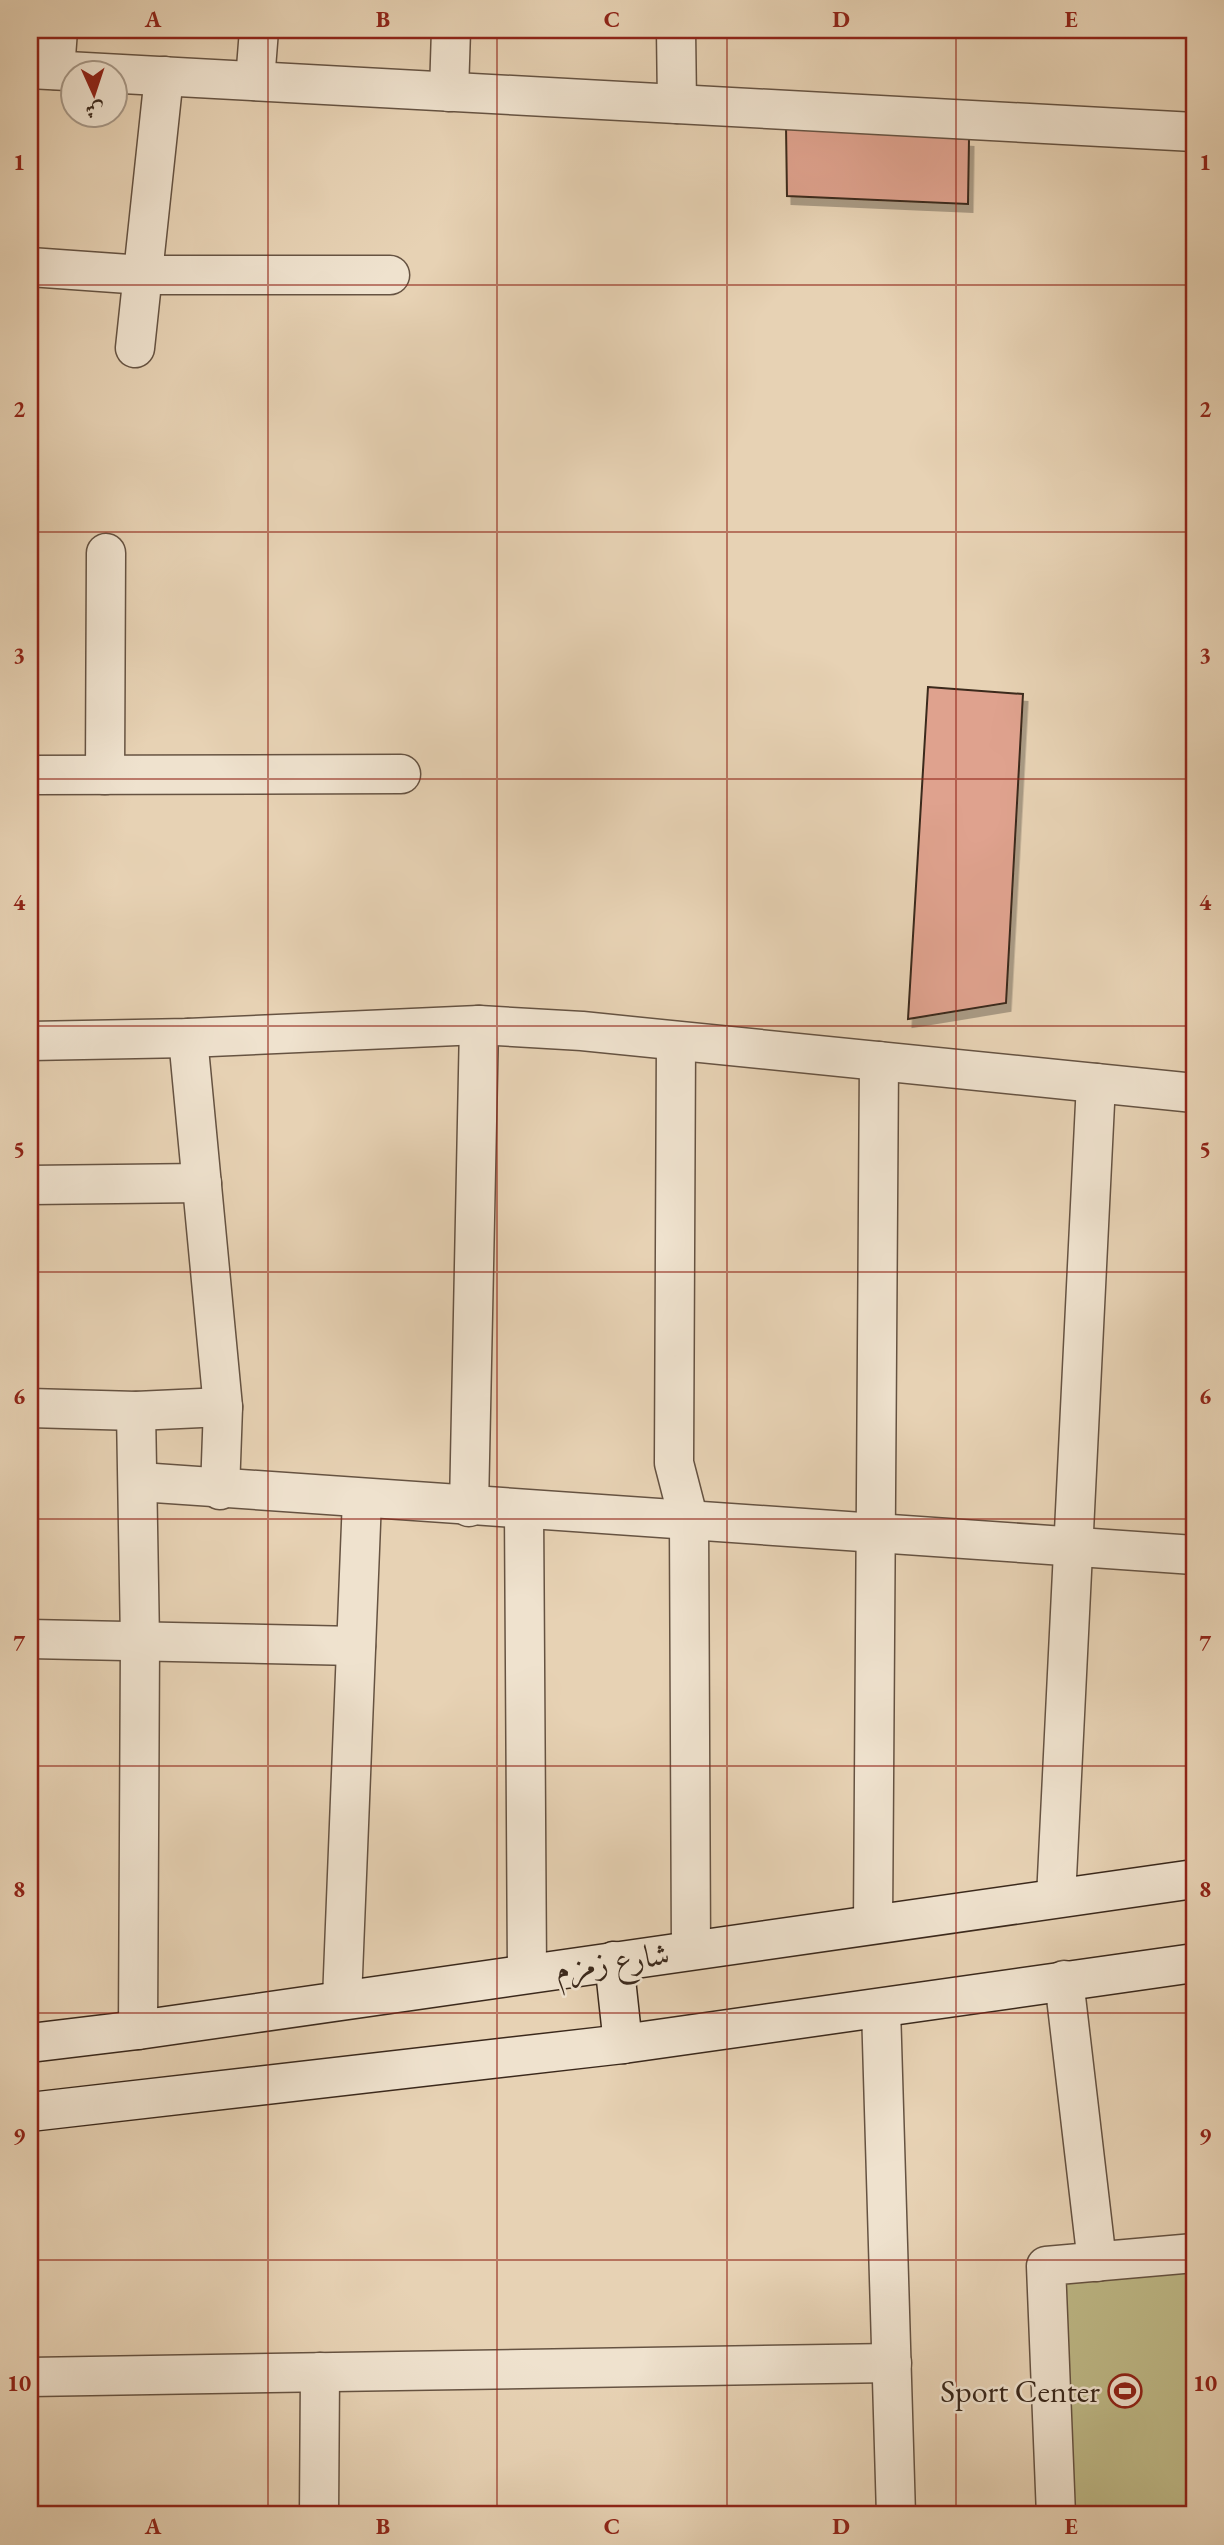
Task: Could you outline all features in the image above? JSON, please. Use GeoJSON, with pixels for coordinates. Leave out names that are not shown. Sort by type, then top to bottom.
{"type":"FeatureCollection","features":[{"type":"Feature","properties":{"kind":"street"},"geometry":{"type":"LineString","coordinates":[[58,30],[42,69],[1194,132]]}},
{"type":"Feature","properties":{"kind":"street"},"geometry":{"type":"LineString","coordinates":[[255,81],[260,30]]}},
{"type":"Feature","properties":{"kind":"street"},"geometry":{"type":"LineString","coordinates":[[449,92],[451,30]]}},
{"type":"Feature","properties":{"kind":"street"},"geometry":{"type":"LineString","coordinates":[[676,30],[677,104]]}},
{"type":"Feature","properties":{"kind":"street"},"geometry":{"type":"LineString","coordinates":[[135,348],[164,76]]}},
{"type":"Feature","properties":{"kind":"street"},"geometry":{"type":"LineString","coordinates":[[30,267],[143,275],[390,275]]}},
{"type":"Feature","properties":{"kind":"street"},"geometry":{"type":"LineString","coordinates":[[105,775],[106,553]]}},
{"type":"Feature","properties":{"kind":"street"},"geometry":{"type":"LineString","coordinates":[[30,775],[401,774]]}},
{"type":"Feature","properties":{"kind":"street"},"geometry":{"type":"LineString","coordinates":[[469,1507],[479,1025]]}},
{"type":"Feature","properties":{"kind":"street"},"geometry":{"type":"LineString","coordinates":[[30,1041],[188,1038],[479,1025],[676,1041],[1194,1093]]}},
{"type":"Feature","properties":{"kind":"street"},"geometry":{"type":"LineString","coordinates":[[188,1038],[223,1407],[220,1490]]}},
{"type":"Feature","properties":{"kind":"street"},"geometry":{"type":"LineString","coordinates":[[676,1041],[674,1463],[690,1521],[691,1950]]}},
{"type":"Feature","properties":{"kind":"street"},"geometry":{"type":"LineString","coordinates":[[873,1924],[879,1061]]}},
{"type":"Feature","properties":{"kind":"street"},"geometry":{"type":"LineString","coordinates":[[1056,1898],[1096,1083]]}},
{"type":"Feature","properties":{"kind":"street"},"geometry":{"type":"LineString","coordinates":[[30,1185],[202,1183]]}},
{"type":"Feature","properties":{"kind":"street"},"geometry":{"type":"LineString","coordinates":[[30,1408],[136,1411],[223,1407]]}},
{"type":"Feature","properties":{"kind":"street"},"geometry":{"type":"LineString","coordinates":[[136,1411],[140,1642],[138,2030]]}},
{"type":"Feature","properties":{"kind":"street"},"geometry":{"type":"LineString","coordinates":[[139,1482],[220,1490],[1194,1555]]}},
{"type":"Feature","properties":{"kind":"street"},"geometry":{"type":"LineString","coordinates":[[342,2000],[362,1499]]}},
{"type":"Feature","properties":{"kind":"street"},"geometry":{"type":"LineString","coordinates":[[523,1510],[527,1972]]}},
{"type":"Feature","properties":{"kind":"street"},"geometry":{"type":"LineString","coordinates":[[30,1639],[356,1646]]}},
{"type":"Feature","properties":{"kind":"street","name":"شارع زمزم"},"geometry":{"type":"LineString","coordinates":[[30,2043],[138,2030],[527,1972],[1194,1879]]}},
{"type":"Feature","properties":{"kind":"street"},"geometry":{"type":"LineString","coordinates":[[614,1961],[623,2044]]}},
{"type":"Feature","properties":{"kind":"street"},"geometry":{"type":"LineString","coordinates":[[30,2112],[623,2044],[1194,1963]]}},
{"type":"Feature","properties":{"kind":"street"},"geometry":{"type":"LineString","coordinates":[[1064,1980],[1097,2262]]}},
{"type":"Feature","properties":{"kind":"street"},"geometry":{"type":"LineString","coordinates":[[881,2008],[896,2515]]}},
{"type":"Feature","properties":{"kind":"street"},"geometry":{"type":"LineString","coordinates":[[1056,2515],[1046,2266],[1194,2253]]}},
{"type":"Feature","properties":{"kind":"street"},"geometry":{"type":"LineString","coordinates":[[30,2377],[892,2362]]}},
{"type":"Feature","properties":{"kind":"street"},"geometry":{"type":"LineString","coordinates":[[319,2515],[320,2372]]}},
{"type":"Feature","properties":{"kind":"shaded area","name":"Sport Center"},"geometry":{"type":"Polygon","coordinates":[[[1194,2259],[1194,2515],[1066,2515],[1046,2266],[1194,2259]]]}},
{"type":"Feature","properties":{"kind":"building"},"geometry":{"type":"Polygon","coordinates":[[[786,126],[969,139],[968,204],[787,196],[786,126]]]}},
{"type":"Feature","properties":{"kind":"building"},"geometry":{"type":"Polygon","coordinates":[[[928,687],[1023,694],[1006,1003],[908,1019],[928,687]]]}},
{"type":"Feature","properties":{"kind":"place","name":"Sport Center"},"geometry":{"type":"Point","coordinates":[1125,2391]}}]}
